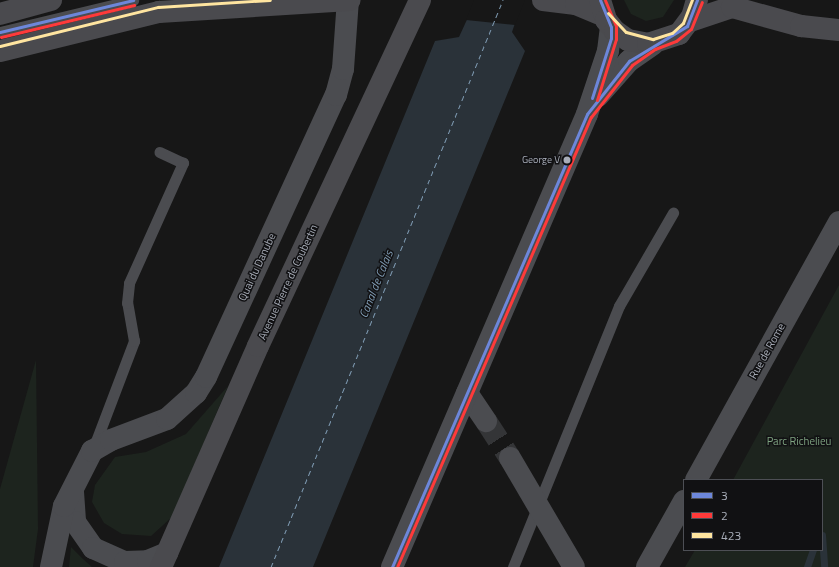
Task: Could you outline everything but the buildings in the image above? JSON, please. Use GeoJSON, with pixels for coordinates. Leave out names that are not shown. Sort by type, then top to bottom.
{"type":"FeatureCollection","features":[{"type":"Feature","properties":{"kind":"street"},"geometry":{"type":"LineString","coordinates":[[0,14],[44,11],[170,11],[349,0]]}},
{"type":"Feature","properties":{"kind":"street","name":"Quai du Danube"},"geometry":{"type":"LineString","coordinates":[[50,567],[64,506],[79,470],[92,451],[111,440],[167,420],[196,393],[206,377],[336,94],[343,69],[349,0]]}},
{"type":"Feature","properties":{"kind":"street","name":"Avenue Pierre de Coubertin"},"geometry":{"type":"LineString","coordinates":[[164,560],[258,346],[420,0]]}},
{"type":"Feature","properties":{"kind":"street"},"geometry":{"type":"LineString","coordinates":[[543,0],[565,2],[605,14],[633,42],[654,44]]}},
{"type":"Feature","properties":{"kind":"street"},"geometry":{"type":"LineString","coordinates":[[690,21],[697,0]]}},
{"type":"Feature","properties":{"kind":"street"},"geometry":{"type":"LineString","coordinates":[[587,114],[615,75],[654,44],[674,37],[690,21],[732,7],[800,26],[839,30]]}},
{"type":"Feature","properties":{"kind":"street"},"geometry":{"type":"LineString","coordinates":[[0,51],[44,11]]}},
{"type":"Feature","properties":{"kind":"street"},"geometry":{"type":"LineString","coordinates":[[392,567],[587,114],[608,51],[605,14]]}},
{"type":"Feature","properties":{"kind":"street","name":"Rue de Rome"},"geometry":{"type":"LineString","coordinates":[[697,479],[839,222]]}},
{"type":"Feature","properties":{"kind":"street"},"geometry":{"type":"LineString","coordinates":[[467,393],[486,421]]}},
{"type":"Feature","properties":{"kind":"street"},"geometry":{"type":"LineString","coordinates":[[510,458],[574,567]]}},
{"type":"Feature","properties":{"kind":"street","name":"Quai du Danube"},"geometry":{"type":"LineString","coordinates":[[79,470],[73,488],[73,513],[79,531],[92,548],[125,562],[164,560]]}},
{"type":"Feature","properties":{"kind":"street"},"geometry":{"type":"LineString","coordinates":[[647,567],[683,503]]}},
{"type":"Feature","properties":{"kind":"lane"},"geometry":{"type":"LineString","coordinates":[[0,32],[44,11],[132,0]]}},
{"type":"Feature","properties":{"kind":"lane"},"geometry":{"type":"LineString","coordinates":[[92,451],[134,341],[127,303],[129,283],[183,163],[159,152]]}},
{"type":"Feature","properties":{"kind":"lane"},"geometry":{"type":"LineString","coordinates":[[513,567],[619,306],[673,213]]}},
{"type":"Feature","properties":{"kind":"green space"},"geometry":{"type":"Polygon","coordinates":[[[624,0],[674,0],[663,17],[646,21],[631,14],[624,0]]]}},
{"type":"Feature","properties":{"kind":"green space","name":"Parc Richelieu"},"geometry":{"type":"Polygon","coordinates":[[[839,285],[839,567],[685,567],[694,551],[823,551],[823,479],[734,479],[839,285]]]}},
{"type":"Feature","properties":{"kind":"green space"},"geometry":{"type":"Polygon","coordinates":[[[36,360],[38,529],[33,567],[0,567],[0,489],[36,360]]]}},
{"type":"Feature","properties":{"kind":"green space"},"geometry":{"type":"Polygon","coordinates":[[[228,386],[172,517],[151,536],[122,534],[104,523],[92,502],[95,485],[115,457],[146,452],[186,434],[228,386]]]}},
{"type":"Feature","properties":{"kind":"green space"},"geometry":{"type":"Polygon","coordinates":[[[71,547],[83,559],[92,567],[69,567],[71,547]]]}},
{"type":"Feature","properties":{"kind":"water","name":"Canal de Calais"},"geometry":{"type":"Polygon","coordinates":[[[476,0],[523,0],[512,32],[525,51],[313,567],[219,567],[435,41],[459,37],[476,0]]]}},
{"type":"Feature","properties":{"kind":"pier"},"geometry":{"type":"Polygon","coordinates":[[[474,0],[525,0],[515,25],[466,20],[474,0]]]}},
{"type":"Feature","properties":{"kind":"waterway"},"geometry":{"type":"LineString","coordinates":[[807,567],[813,551]]}},
{"type":"Feature","properties":{"kind":"waterway"},"geometry":{"type":"LineString","coordinates":[[823,551],[824,567]]}},
{"type":"Feature","properties":{"kind":"ferry route"},"geometry":{"type":"LineString","coordinates":[[271,567],[503,0]]}},
{"type":"Feature","properties":{"kind":"tunnel"},"geometry":{"type":"LineString","coordinates":[[486,421],[510,458]]}},
{"type":"Feature","properties":{"kind":"transit line","name":"3"},"geometry":{"type":"LineString","coordinates":[[0,32],[133,0]]}},
{"type":"Feature","properties":{"kind":"transit line","name":"423"},"geometry":{"type":"LineString","coordinates":[[0,46],[158,7],[270,0]]}},
{"type":"Feature","properties":{"kind":"transit line","name":"3"},"geometry":{"type":"LineString","coordinates":[[592,98],[611,38],[611,27],[600,0]]}},
{"type":"Feature","properties":{"kind":"transit line","name":"2"},"geometry":{"type":"LineString","coordinates":[[597,100],[616,39],[616,26],[605,0]]}},
{"type":"Feature","properties":{"kind":"transit line","name":"423"},"geometry":{"type":"LineString","coordinates":[[608,13],[626,32],[653,39],[672,33],[683,23],[692,0]]}},
{"type":"Feature","properties":{"kind":"transit line","name":"3"},"geometry":{"type":"LineString","coordinates":[[392,567],[587,114],[629,61],[687,26],[697,0]]}},
{"type":"Feature","properties":{"kind":"transit line","name":"2"},"geometry":{"type":"LineString","coordinates":[[397,567],[591,117],[632,65],[655,49],[676,41],[691,29],[702,2]]}},
{"type":"Feature","properties":{"kind":"transit line","name":"2"},"geometry":{"type":"LineString","coordinates":[[1,37],[134,5]]}},
{"type":"Feature","properties":{"kind":"place","name":"George V"},"geometry":{"type":"Point","coordinates":[567,160]}}]}
